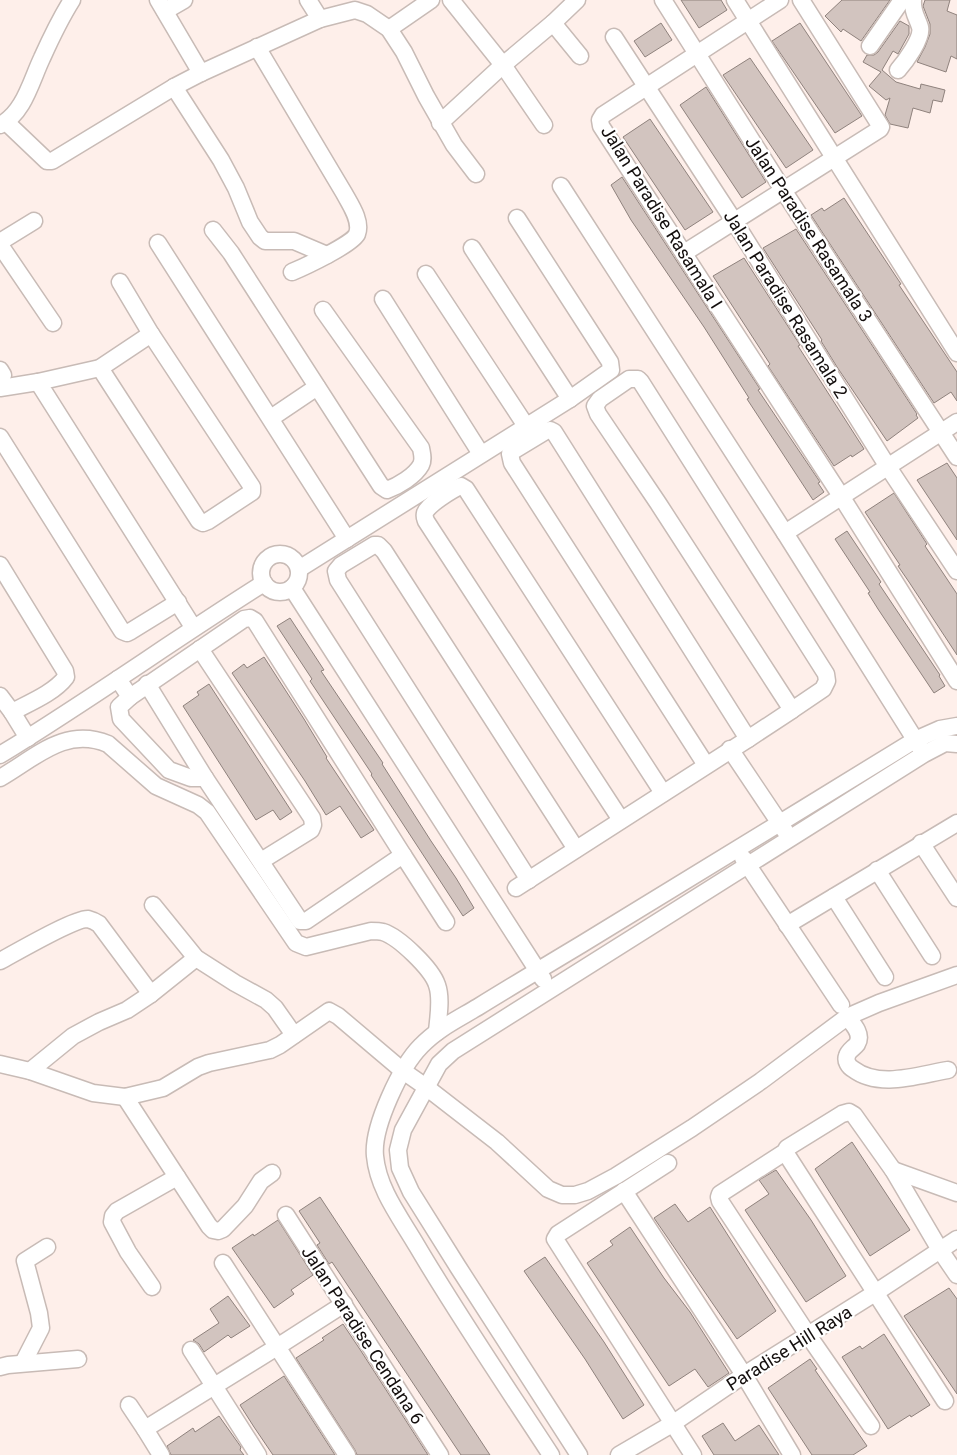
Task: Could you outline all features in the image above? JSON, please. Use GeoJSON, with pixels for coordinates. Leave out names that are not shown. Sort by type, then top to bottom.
{"type":"FeatureCollection","features":[{"type":"Feature","properties":{"kind":"street"},"geometry":{"type":"LineString","coordinates":[[72,0],[59,21],[28,92],[16,112],[3,124],[47,161],[52,161],[174,87],[201,73],[320,19],[359,5],[367,14],[389,29],[404,52],[440,123],[476,174]]}},
{"type":"Feature","properties":{"kind":"street"},"geometry":{"type":"LineString","coordinates":[[184,0],[162,6],[201,73]]}},
{"type":"Feature","properties":{"kind":"street"},"geometry":{"type":"LineString","coordinates":[[308,0],[320,19]]}},
{"type":"Feature","properties":{"kind":"street"},"geometry":{"type":"LineString","coordinates":[[389,29],[431,0]]}},
{"type":"Feature","properties":{"kind":"street"},"geometry":{"type":"LineString","coordinates":[[452,0],[503,65],[544,125]]}},
{"type":"Feature","properties":{"kind":"street"},"geometry":{"type":"LineString","coordinates":[[440,123],[503,65],[553,24],[577,0]]}},
{"type":"Feature","properties":{"kind":"street","name":"Jalan Paradise Rasamala 3"},"geometry":{"type":"LineString","coordinates":[[663,0],[783,190],[957,457]]}},
{"type":"Feature","properties":{"kind":"street"},"geometry":{"type":"LineString","coordinates":[[735,0],[957,353]]}},
{"type":"Feature","properties":{"kind":"street","name":"Jalan Paradise Rasamala I"},"geometry":{"type":"LineString","coordinates":[[780,0],[603,115],[600,120],[601,126],[841,496],[957,681]]}},
{"type":"Feature","properties":{"kind":"street"},"geometry":{"type":"LineString","coordinates":[[684,253],[880,129],[801,0]]}},
{"type":"Feature","properties":{"kind":"street"},"geometry":{"type":"LineString","coordinates":[[870,46],[902,0]]}},
{"type":"Feature","properties":{"kind":"street"},"geometry":{"type":"LineString","coordinates":[[898,70],[913,48],[920,32],[920,27],[912,11],[913,0]]}},
{"type":"Feature","properties":{"kind":"street"},"geometry":{"type":"LineString","coordinates":[[553,24],[580,56]]}},
{"type":"Feature","properties":{"kind":"street","name":"Jalan Paradise Rasamala 2"},"geometry":{"type":"LineString","coordinates":[[614,36],[734,221],[888,467],[957,571]]}},
{"type":"Feature","properties":{"kind":"street"},"geometry":{"type":"LineString","coordinates":[[257,47],[344,194],[357,220],[358,227],[355,237],[328,255],[292,272]]}},
{"type":"Feature","properties":{"kind":"street"},"geometry":{"type":"LineString","coordinates":[[174,87],[221,160],[239,194],[249,219],[260,237],[265,241],[294,240],[328,255]]}},
{"type":"Feature","properties":{"kind":"street"},"geometry":{"type":"LineString","coordinates":[[561,186],[785,533],[907,724],[924,754]]}},
{"type":"Feature","properties":{"kind":"street"},"geometry":{"type":"LineString","coordinates":[[299,569],[570,399],[611,370],[612,366],[517,218]]}},
{"type":"Feature","properties":{"kind":"street"},"geometry":{"type":"LineString","coordinates":[[34,221],[0,244],[53,323]]}},
{"type":"Feature","properties":{"kind":"street"},"geometry":{"type":"LineString","coordinates":[[213,230],[384,490],[392,489],[409,477],[421,465],[423,456],[421,448],[323,310]]}},
{"type":"Feature","properties":{"kind":"street"},"geometry":{"type":"LineString","coordinates":[[158,243],[347,539]]}},
{"type":"Feature","properties":{"kind":"street"},"geometry":{"type":"LineString","coordinates":[[472,248],[570,399]]}},
{"type":"Feature","properties":{"kind":"street"},"geometry":{"type":"LineString","coordinates":[[426,274],[526,426]]}},
{"type":"Feature","properties":{"kind":"street"},"geometry":{"type":"LineString","coordinates":[[100,368],[199,521],[203,523],[208,522],[253,490],[151,334],[120,282]]}},
{"type":"Feature","properties":{"kind":"street"},"geometry":{"type":"LineString","coordinates":[[383,299],[481,454]]}},
{"type":"Feature","properties":{"kind":"street"},"geometry":{"type":"LineString","coordinates":[[1,378],[38,382],[100,368],[151,334]]}},
{"type":"Feature","properties":{"kind":"street"},"geometry":{"type":"LineString","coordinates":[[576,849],[384,551],[378,545],[374,545],[341,565],[336,572],[338,580],[522,884],[792,710],[823,689],[827,681],[826,674],[641,382],[638,379],[629,379],[600,399],[596,406],[598,414],[792,710]]}},
{"type":"Feature","properties":{"kind":"street"},"geometry":{"type":"LineString","coordinates":[[38,382],[193,628]]}},
{"type":"Feature","properties":{"kind":"street"},"geometry":{"type":"LineString","coordinates":[[271,418],[317,387]]}},
{"type":"Feature","properties":{"kind":"street"},"geometry":{"type":"LineString","coordinates":[[785,533],[957,422]]}},
{"type":"Feature","properties":{"kind":"street"},"geometry":{"type":"LineString","coordinates":[[706,765],[512,463],[510,454],[513,451],[550,430],[554,432],[748,738]]}},
{"type":"Feature","properties":{"kind":"street"},"geometry":{"type":"LineString","coordinates":[[0,437],[122,631],[127,633],[131,631],[178,602]]}},
{"type":"Feature","properties":{"kind":"street"},"geometry":{"type":"LineString","coordinates":[[621,820],[426,521],[424,516],[429,506],[456,488],[462,486],[466,489],[663,793]]}},
{"type":"Feature","properties":{"kind":"street"},"geometry":{"type":"LineString","coordinates":[[282,554],[288,556],[293,559],[299,569],[298,579],[292,588],[288,590],[278,592],[268,587],[264,582],[263,565],[271,556],[282,554]]}},
{"type":"Feature","properties":{"kind":"street"},"geometry":{"type":"LineString","coordinates":[[0,565],[65,671],[66,677],[63,682],[45,694],[12,712]]}},
{"type":"Feature","properties":{"kind":"street"},"geometry":{"type":"LineString","coordinates":[[0,755],[264,582]]}},
{"type":"Feature","properties":{"kind":"street"},"geometry":{"type":"LineString","coordinates":[[292,588],[550,989]]}},
{"type":"Feature","properties":{"kind":"street"},"geometry":{"type":"LineString","coordinates":[[205,778],[181,776],[161,764],[121,719],[119,707],[147,684],[244,619],[250,618],[255,620],[446,922]]}},
{"type":"Feature","properties":{"kind":"street"},"geometry":{"type":"LineString","coordinates":[[200,649],[312,818],[314,825],[311,830],[261,861]]}},
{"type":"Feature","properties":{"kind":"street"},"geometry":{"type":"LineString","coordinates":[[118,679],[130,697]]}},
{"type":"Feature","properties":{"kind":"street"},"geometry":{"type":"LineString","coordinates":[[147,684],[205,778],[298,919],[303,922],[403,855]]}},
{"type":"Feature","properties":{"kind":"street"},"geometry":{"type":"LineString","coordinates":[[0,696],[28,738]]}},
{"type":"Feature","properties":{"kind":"street"},"geometry":{"type":"LineString","coordinates":[[551,1455],[437,1279],[384,1190],[378,1173],[375,1138],[388,1103],[403,1071],[421,1046],[437,1032],[738,850],[915,740],[940,729],[957,726]]}},
{"type":"Feature","properties":{"kind":"street"},"geometry":{"type":"LineString","coordinates":[[0,778],[58,742],[86,738],[100,740],[108,744],[156,786],[198,805],[207,812],[296,943],[306,947],[371,931],[381,931],[388,934],[418,958],[427,966],[438,987],[437,1032]]}},
{"type":"Feature","properties":{"kind":"street"},"geometry":{"type":"LineString","coordinates":[[579,1455],[458,1267],[412,1192],[400,1168],[398,1150],[403,1130],[426,1086],[439,1064],[453,1051],[924,754],[945,743],[957,744]]}},
{"type":"Feature","properties":{"kind":"street"},"geometry":{"type":"LineString","coordinates":[[730,750],[790,839]]}},
{"type":"Feature","properties":{"kind":"street"},"geometry":{"type":"LineString","coordinates":[[787,925],[957,823]]}},
{"type":"Feature","properties":{"kind":"street"},"geometry":{"type":"LineString","coordinates":[[921,843],[957,898]]}},
{"type":"Feature","properties":{"kind":"street"},"geometry":{"type":"LineString","coordinates":[[738,850],[856,1028],[859,1036],[858,1044],[846,1056],[849,1067],[855,1071],[885,1080],[948,1070]]}},
{"type":"Feature","properties":{"kind":"street"},"geometry":{"type":"LineString","coordinates":[[877,870],[932,956]]}},
{"type":"Feature","properties":{"kind":"street"},"geometry":{"type":"LineString","coordinates":[[834,897],[885,977]]}},
{"type":"Feature","properties":{"kind":"street"},"geometry":{"type":"LineString","coordinates":[[153,905],[196,958],[266,1000],[276,1008],[294,1035]]}},
{"type":"Feature","properties":{"kind":"street"},"geometry":{"type":"LineString","coordinates":[[0,961],[80,920],[90,919],[99,924],[151,994]]}},
{"type":"Feature","properties":{"kind":"street"},"geometry":{"type":"LineString","coordinates":[[30,1071],[73,1036],[99,1022],[128,1010],[196,958]]}},
{"type":"Feature","properties":{"kind":"street"},"geometry":{"type":"LineString","coordinates":[[0,1064],[30,1071],[93,1093],[125,1097],[163,1088],[198,1067],[209,1063],[270,1050],[280,1045],[328,1010],[338,1016],[403,1071],[426,1086],[497,1142],[548,1189],[562,1195],[575,1195],[588,1191],[616,1176],[761,1081],[844,1011],[879,1003],[957,975]]}},
{"type":"Feature","properties":{"kind":"street"},"geometry":{"type":"LineString","coordinates":[[125,1097],[213,1230],[223,1229],[246,1206],[261,1181],[272,1174]]}},
{"type":"Feature","properties":{"kind":"street"},"geometry":{"type":"LineString","coordinates":[[388,1103],[411,1116]]}},
{"type":"Feature","properties":{"kind":"street"},"geometry":{"type":"LineString","coordinates":[[871,1426],[808,1336],[719,1197],[720,1194],[785,1152],[787,1148],[842,1114],[849,1112],[854,1115],[893,1170],[957,1276]]}},
{"type":"Feature","properties":{"kind":"street"},"geometry":{"type":"LineString","coordinates":[[785,1152],[945,1401]]}},
{"type":"Feature","properties":{"kind":"street"},"geometry":{"type":"LineString","coordinates":[[668,1164],[558,1234],[555,1239],[693,1455]]}},
{"type":"Feature","properties":{"kind":"street"},"geometry":{"type":"LineString","coordinates":[[893,1170],[957,1193]]}},
{"type":"Feature","properties":{"kind":"street"},"geometry":{"type":"LineString","coordinates":[[152,1287],[128,1252],[112,1222],[113,1216],[117,1211],[177,1177]]}},
{"type":"Feature","properties":{"kind":"street"},"geometry":{"type":"LineString","coordinates":[[624,1191],[744,1375],[792,1455]]}},
{"type":"Feature","properties":{"kind":"street","name":"Jalan Paradise Cendana 6"},"geometry":{"type":"LineString","coordinates":[[286,1215],[440,1455]]}},
{"type":"Feature","properties":{"kind":"street","name":"Paradise Hill Raya"},"geometry":{"type":"LineString","coordinates":[[619,1455],[672,1424],[744,1375],[808,1336],[957,1239]]}},
{"type":"Feature","properties":{"kind":"street"},"geometry":{"type":"LineString","coordinates":[[23,1364],[41,1328],[39,1313],[24,1261],[47,1247]]}},
{"type":"Feature","properties":{"kind":"street"},"geometry":{"type":"LineString","coordinates":[[223,1263],[347,1455]]}},
{"type":"Feature","properties":{"kind":"street"},"geometry":{"type":"LineString","coordinates":[[437,1279],[458,1267]]}},
{"type":"Feature","properties":{"kind":"street"},"geometry":{"type":"LineString","coordinates":[[145,1429],[278,1348],[344,1304]]}},
{"type":"Feature","properties":{"kind":"street"},"geometry":{"type":"LineString","coordinates":[[191,1350],[258,1455]]}},
{"type":"Feature","properties":{"kind":"street"},"geometry":{"type":"LineString","coordinates":[[0,1367],[78,1358]]}},
{"type":"Feature","properties":{"kind":"street"},"geometry":{"type":"LineString","coordinates":[[129,1405],[161,1455]]}},
{"type":"Feature","properties":{"kind":"building"},"geometry":{"type":"Polygon","coordinates":[[[681,0],[721,0],[727,10],[699,28],[681,0]]]}},
{"type":"Feature","properties":{"kind":"building"},"geometry":{"type":"Polygon","coordinates":[[[842,0],[890,0],[861,41],[843,29],[841,32],[825,16],[842,0]]]}},
{"type":"Feature","properties":{"kind":"building"},"geometry":{"type":"Polygon","coordinates":[[[925,0],[950,0],[947,11],[957,15],[957,59],[951,56],[946,72],[917,62],[930,34],[930,24],[923,6],[925,0]]]}},
{"type":"Feature","properties":{"kind":"building"},"geometry":{"type":"Polygon","coordinates":[[[900,21],[909,26],[909,34],[898,54],[893,51],[882,70],[896,82],[920,89],[921,84],[945,90],[942,102],[933,100],[930,113],[913,108],[908,128],[890,124],[885,115],[890,98],[886,100],[869,86],[881,72],[863,62],[867,55],[874,55],[878,52],[900,21]]]}},
{"type":"Feature","properties":{"kind":"building"},"geometry":{"type":"Polygon","coordinates":[[[661,23],[672,40],[645,57],[634,41],[661,23]]]}},
{"type":"Feature","properties":{"kind":"building"},"geometry":{"type":"Polygon","coordinates":[[[800,23],[862,116],[835,133],[772,41],[800,23]]]}},
{"type":"Feature","properties":{"kind":"building"},"geometry":{"type":"Polygon","coordinates":[[[750,58],[813,150],[786,168],[723,75],[750,58]]]}},
{"type":"Feature","properties":{"kind":"building"},"geometry":{"type":"Polygon","coordinates":[[[706,87],[766,182],[742,198],[680,105],[706,87]]]}},
{"type":"Feature","properties":{"kind":"building"},"geometry":{"type":"Polygon","coordinates":[[[650,119],[713,212],[685,230],[623,137],[650,119]]]}},
{"type":"Feature","properties":{"kind":"building"},"geometry":{"type":"Polygon","coordinates":[[[622,177],[760,389],[758,390],[820,482],[818,483],[824,492],[813,500],[747,399],[749,398],[704,327],[631,220],[611,185],[622,177]]]}},
{"type":"Feature","properties":{"kind":"building"},"geometry":{"type":"Polygon","coordinates":[[[844,198],[957,372],[957,401],[951,392],[934,403],[811,215],[822,208],[824,211],[844,198]]]}},
{"type":"Feature","properties":{"kind":"building"},"geometry":{"type":"Polygon","coordinates":[[[796,229],[917,414],[918,418],[887,441],[837,367],[822,340],[763,248],[796,229]]]}},
{"type":"Feature","properties":{"kind":"building"},"geometry":{"type":"Polygon","coordinates":[[[744,258],[864,449],[834,466],[768,366],[770,364],[713,276],[744,258]]]}},
{"type":"Feature","properties":{"kind":"building"},"geometry":{"type":"Polygon","coordinates":[[[947,463],[957,478],[957,540],[917,480],[947,463]]]}},
{"type":"Feature","properties":{"kind":"building"},"geometry":{"type":"Polygon","coordinates":[[[894,493],[927,544],[925,546],[957,594],[957,655],[865,512],[894,493]]]}},
{"type":"Feature","properties":{"kind":"building"},"geometry":{"type":"Polygon","coordinates":[[[847,531],[881,582],[879,584],[940,675],[945,686],[934,693],[878,609],[868,593],[870,592],[835,539],[847,531]]]}},
{"type":"Feature","properties":{"kind":"building"},"geometry":{"type":"Polygon","coordinates":[[[290,618],[324,670],[321,671],[383,763],[474,908],[463,916],[310,681],[312,679],[277,626],[290,618]]]}},
{"type":"Feature","properties":{"kind":"building"},"geometry":{"type":"Polygon","coordinates":[[[264,657],[304,719],[326,758],[374,830],[361,838],[340,806],[326,815],[232,673],[244,664],[247,668],[264,657]]]}},
{"type":"Feature","properties":{"kind":"building"},"geometry":{"type":"Polygon","coordinates":[[[209,684],[292,812],[280,820],[273,810],[256,820],[183,706],[199,695],[197,692],[209,684]]]}},
{"type":"Feature","properties":{"kind":"building"},"geometry":{"type":"Polygon","coordinates":[[[852,1142],[910,1230],[870,1256],[815,1169],[852,1142]]]}},
{"type":"Feature","properties":{"kind":"building"},"geometry":{"type":"Polygon","coordinates":[[[776,1170],[811,1220],[846,1276],[806,1302],[745,1210],[769,1194],[759,1180],[776,1170]]]}},
{"type":"Feature","properties":{"kind":"building"},"geometry":{"type":"Polygon","coordinates":[[[320,1197],[490,1455],[461,1455],[332,1262],[329,1264],[317,1245],[320,1243],[299,1211],[320,1197]]]}},
{"type":"Feature","properties":{"kind":"building"},"geometry":{"type":"Polygon","coordinates":[[[675,1204],[688,1222],[710,1207],[776,1311],[737,1339],[654,1218],[675,1204]]]}},
{"type":"Feature","properties":{"kind":"building"},"geometry":{"type":"Polygon","coordinates":[[[278,1220],[313,1275],[291,1290],[294,1294],[274,1308],[232,1248],[278,1220]]]}},
{"type":"Feature","properties":{"kind":"building"},"geometry":{"type":"Polygon","coordinates":[[[630,1227],[664,1278],[690,1312],[729,1373],[708,1387],[695,1369],[669,1386],[587,1263],[613,1245],[610,1241],[630,1227]]]}},
{"type":"Feature","properties":{"kind":"building"},"geometry":{"type":"Polygon","coordinates":[[[545,1257],[604,1342],[644,1405],[623,1419],[585,1359],[524,1271],[545,1257]]]}},
{"type":"Feature","properties":{"kind":"building"},"geometry":{"type":"Polygon","coordinates":[[[949,1288],[957,1299],[957,1394],[904,1316],[949,1288]]]}},
{"type":"Feature","properties":{"kind":"building"},"geometry":{"type":"Polygon","coordinates":[[[228,1296],[250,1326],[231,1338],[228,1335],[204,1352],[199,1344],[193,1340],[219,1323],[210,1309],[228,1296]]]}},
{"type":"Feature","properties":{"kind":"building"},"geometry":{"type":"Polygon","coordinates":[[[343,1324],[428,1455],[357,1455],[296,1358],[324,1340],[322,1338],[343,1324]]]}},
{"type":"Feature","properties":{"kind":"building"},"geometry":{"type":"Polygon","coordinates":[[[884,1334],[930,1405],[888,1429],[842,1357],[860,1346],[862,1349],[884,1334]]]}},
{"type":"Feature","properties":{"kind":"building"},"geometry":{"type":"Polygon","coordinates":[[[810,1359],[817,1369],[815,1370],[867,1446],[853,1455],[812,1455],[768,1388],[810,1359]]]}},
{"type":"Feature","properties":{"kind":"building"},"geometry":{"type":"Polygon","coordinates":[[[284,1376],[335,1455],[273,1455],[254,1427],[240,1405],[284,1376]]]}},
{"type":"Feature","properties":{"kind":"building"},"geometry":{"type":"Polygon","coordinates":[[[219,1416],[241,1447],[240,1450],[244,1455],[171,1455],[167,1446],[193,1428],[195,1432],[219,1416]]]}},
{"type":"Feature","properties":{"kind":"building"},"geometry":{"type":"Polygon","coordinates":[[[723,1423],[735,1441],[759,1425],[779,1455],[714,1455],[702,1436],[723,1423]]]}}]}
